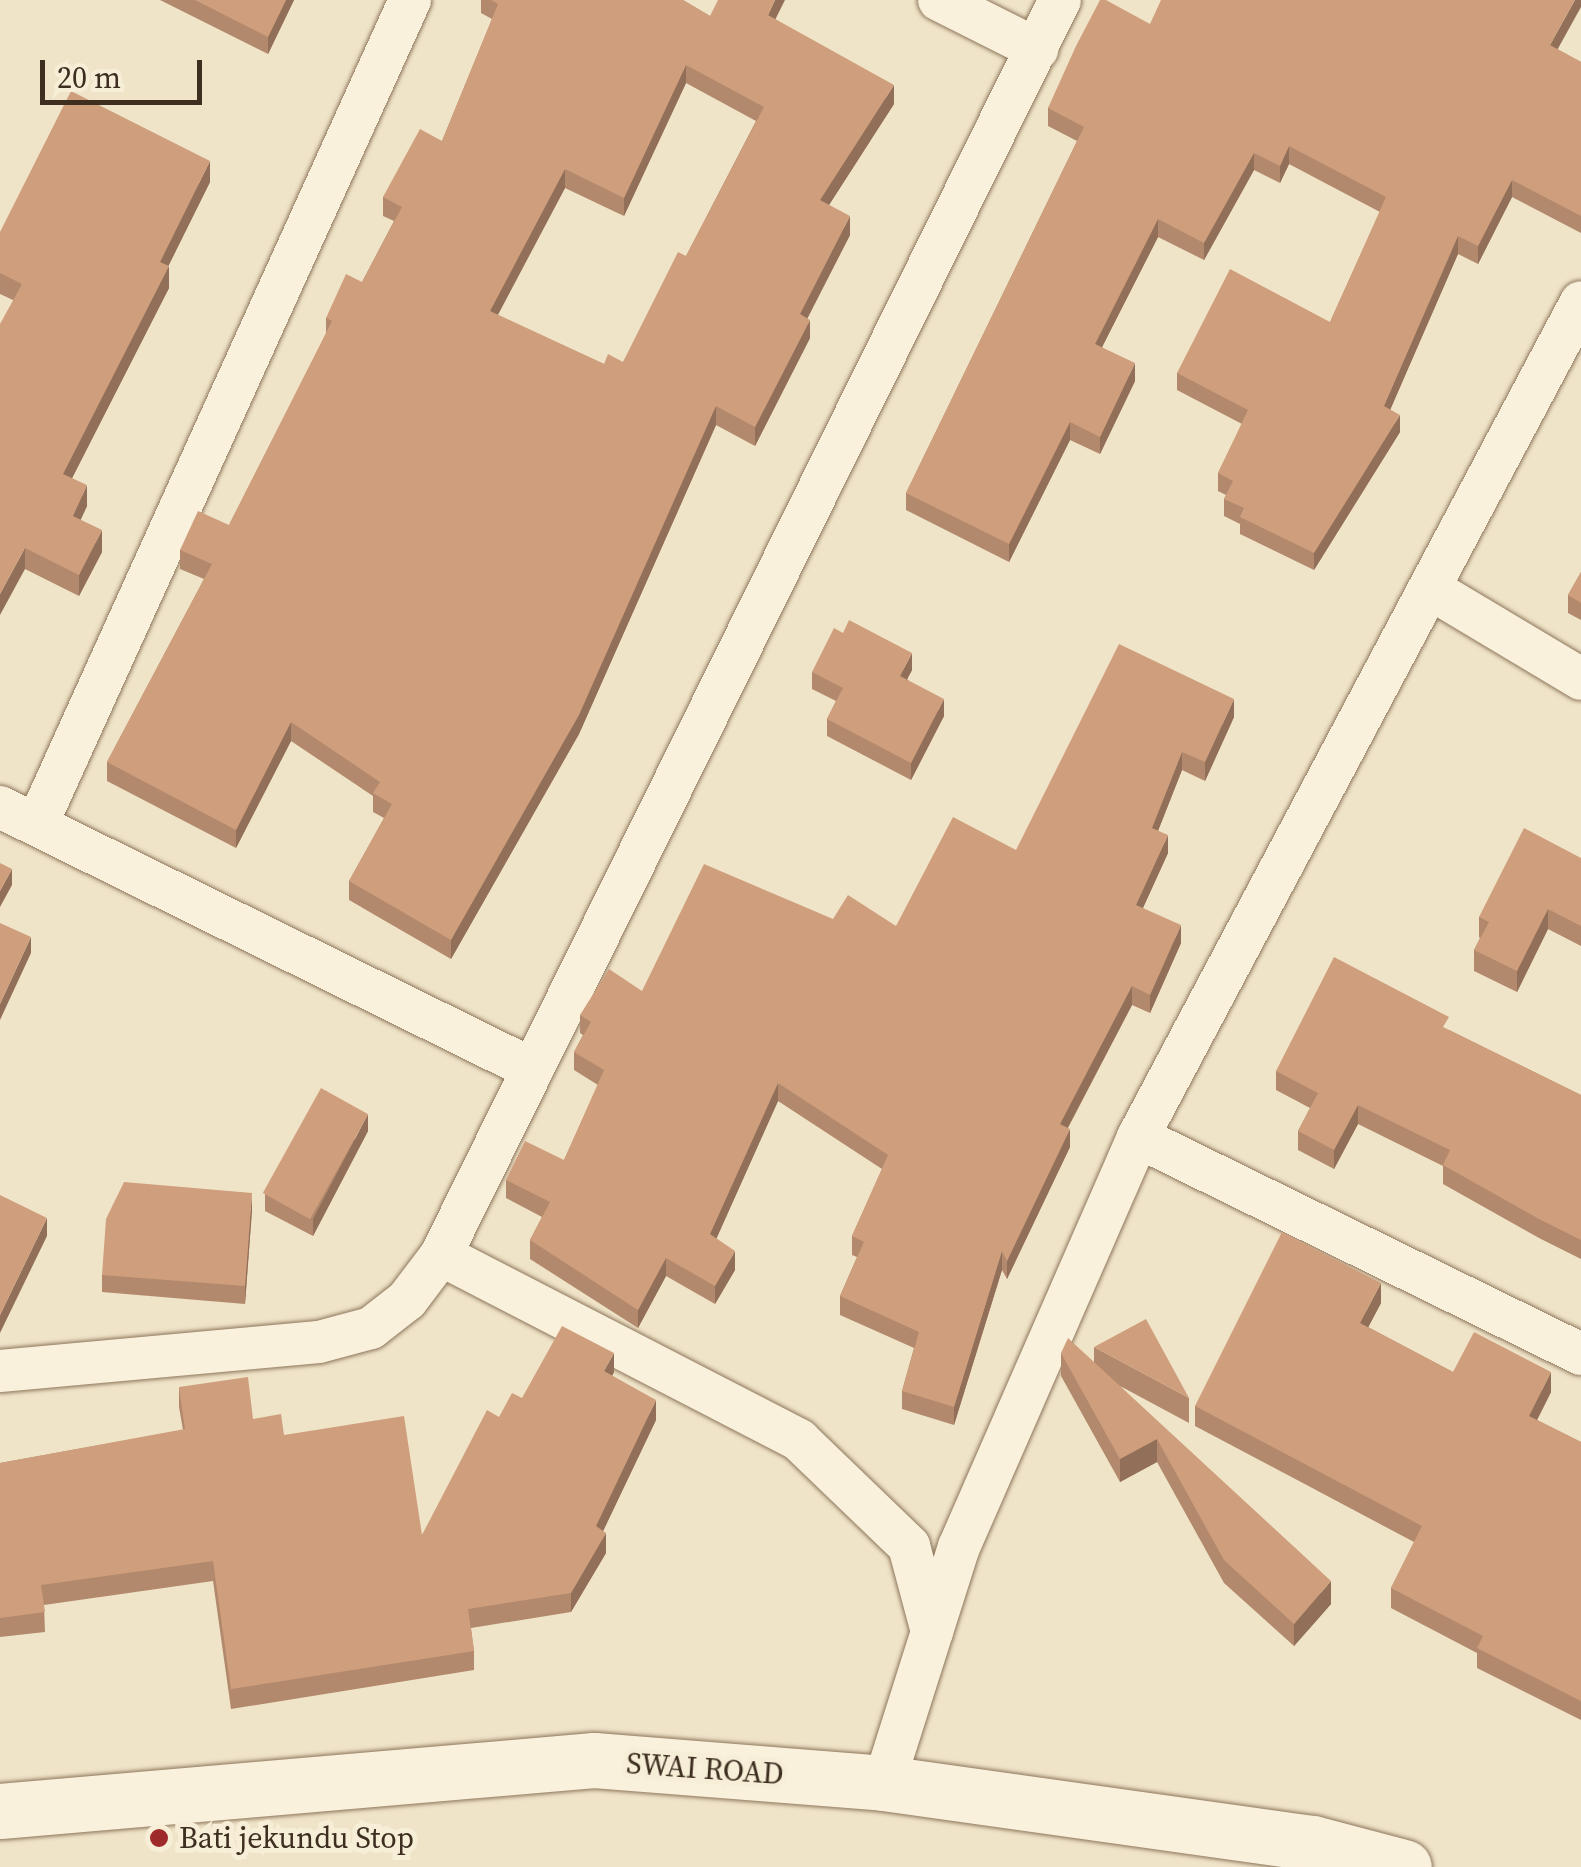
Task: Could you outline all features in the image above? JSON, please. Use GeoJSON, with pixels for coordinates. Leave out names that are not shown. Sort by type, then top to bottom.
{"type":"FeatureCollection","features":[{"type":"Feature","properties":{"kind":"street"},"geometry":{"type":"LineString","coordinates":[[410,0],[19,815],[530,1068]]}},
{"type":"Feature","properties":{"kind":"street"},"geometry":{"type":"LineString","coordinates":[[939,0],[1037,50]]}},
{"type":"Feature","properties":{"kind":"street"},"geometry":{"type":"LineString","coordinates":[[0,1371],[319,1342],[372,1328],[441,1254],[1060,0]]}},
{"type":"Feature","properties":{"kind":"street"},"geometry":{"type":"LineString","coordinates":[[884,1783],[959,1548],[1138,1137],[1434,591],[1581,302]]}},
{"type":"Feature","properties":{"kind":"street"},"geometry":{"type":"LineString","coordinates":[[1434,591],[1581,679]]}},
{"type":"Feature","properties":{"kind":"street"},"geometry":{"type":"LineString","coordinates":[[1138,1137],[1581,1354]]}},
{"type":"Feature","properties":{"kind":"street"},"geometry":{"type":"LineString","coordinates":[[441,1254],[799,1440],[909,1546],[932,1632]]}},
{"type":"Feature","properties":{"kind":"street","name":"SWAI ROAD"},"geometry":{"type":"LineString","coordinates":[[0,1812],[594,1760],[884,1783],[1313,1842],[1404,1867]]}},
{"type":"Feature","properties":{"kind":"building"},"geometry":{"type":"Polygon","coordinates":[[[195,0],[286,0],[268,37],[195,0]]]}},
{"type":"Feature","properties":{"kind":"building"},"geometry":{"type":"Polygon","coordinates":[[[491,0],[683,0],[710,16],[718,0],[775,0],[768,15],[894,85],[820,200],[850,216],[800,314],[810,320],[755,427],[716,406],[579,715],[451,940],[349,881],[392,804],[373,793],[380,782],[291,722],[236,830],[107,762],[212,564],[180,550],[198,511],[229,525],[332,321],[326,318],[346,274],[362,282],[402,207],[383,197],[420,129],[442,141],[498,4],[491,0]],[[686,65],[624,198],[565,169],[490,311],[604,364],[608,354],[623,362],[678,252],[686,256],[764,107],[686,65]]]}},
{"type":"Feature","properties":{"kind":"building"},"geometry":{"type":"Polygon","coordinates":[[[1100,0],[1150,24],[1161,0],[1575,0],[1550,45],[1581,62],[1581,216],[1512,180],[1478,246],[1458,236],[1384,406],[1400,415],[1314,553],[1240,517],[1244,508],[1224,499],[1233,481],[1218,473],[1248,410],[1177,373],[1230,269],[1330,322],[1386,197],[1289,146],[1280,166],[1254,153],[1204,243],[1158,219],[1095,344],[1135,363],[1100,437],[1070,422],[1009,544],[906,493],[1084,127],[1048,108],[1100,0]]]}},
{"type":"Feature","properties":{"kind":"building"},"geometry":{"type":"Polygon","coordinates":[[[71,91],[210,161],[160,262],[169,266],[63,474],[87,485],[73,516],[102,530],[79,575],[25,548],[0,594],[0,324],[22,284],[0,273],[0,232],[71,91]]]}},
{"type":"Feature","properties":{"kind":"building"},"geometry":{"type":"Polygon","coordinates":[[[1581,572],[1581,603],[1568,595],[1581,572]]]}},
{"type":"Feature","properties":{"kind":"building"},"geometry":{"type":"Polygon","coordinates":[[[849,620],[912,653],[900,676],[944,699],[911,763],[827,719],[843,688],[812,672],[834,628],[843,633],[849,620]]]}},
{"type":"Feature","properties":{"kind":"building"},"geometry":{"type":"Polygon","coordinates":[[[1119,644],[1234,699],[1205,762],[1182,752],[1152,828],[1168,835],[1136,905],[1181,925],[1150,995],[1132,986],[1060,1124],[1070,1129],[1007,1261],[1002,1251],[954,1407],[902,1391],[919,1332],[840,1296],[864,1242],[852,1236],[888,1155],[778,1083],[710,1234],[735,1251],[715,1286],[666,1258],[638,1310],[530,1240],[550,1202],[506,1180],[525,1141],[564,1160],[604,1070],[574,1052],[591,1022],[580,1015],[609,969],[642,991],[704,864],[833,919],[848,895],[896,926],[953,817],[1016,850],[1119,644]]]}},
{"type":"Feature","properties":{"kind":"building"},"geometry":{"type":"Polygon","coordinates":[[[1524,828],[1581,858],[1581,926],[1548,909],[1517,971],[1474,950],[1489,922],[1479,917],[1524,828]]]}},
{"type":"Feature","properties":{"kind":"building"},"geometry":{"type":"Polygon","coordinates":[[[0,863],[12,869],[0,891],[0,863]]]}},
{"type":"Feature","properties":{"kind":"building"},"geometry":{"type":"Polygon","coordinates":[[[0,923],[31,937],[0,1004],[0,923]]]}},
{"type":"Feature","properties":{"kind":"building"},"geometry":{"type":"Polygon","coordinates":[[[1334,957],[1449,1017],[1443,1027],[1581,1095],[1581,1240],[1443,1165],[1450,1150],[1358,1105],[1334,1150],[1298,1131],[1318,1093],[1276,1071],[1334,957]]]}},
{"type":"Feature","properties":{"kind":"building"},"geometry":{"type":"Polygon","coordinates":[[[321,1088],[368,1114],[310,1219],[263,1193],[321,1088]]]}},
{"type":"Feature","properties":{"kind":"building"},"geometry":{"type":"Polygon","coordinates":[[[124,1182],[252,1193],[245,1286],[102,1275],[106,1219],[124,1182]]]}},
{"type":"Feature","properties":{"kind":"building"},"geometry":{"type":"Polygon","coordinates":[[[0,1195],[47,1218],[0,1315],[0,1195]]]}},
{"type":"Feature","properties":{"kind":"building"},"geometry":{"type":"Polygon","coordinates":[[[1282,1232],[1381,1283],[1360,1323],[1453,1372],[1474,1332],[1551,1372],[1529,1416],[1581,1442],[1581,1701],[1477,1648],[1483,1636],[1391,1588],[1422,1526],[1195,1406],[1282,1232]]]}},
{"type":"Feature","properties":{"kind":"building"},"geometry":{"type":"Polygon","coordinates":[[[1146,1319],[1189,1398],[1094,1347],[1146,1319]]]}},
{"type":"Feature","properties":{"kind":"building"},"geometry":{"type":"Polygon","coordinates":[[[562,1326],[614,1353],[604,1371],[656,1400],[596,1526],[606,1533],[571,1593],[468,1609],[474,1651],[231,1689],[213,1561],[41,1585],[45,1612],[0,1618],[0,1463],[185,1429],[179,1387],[248,1377],[253,1419],[281,1414],[284,1435],[404,1416],[422,1535],[487,1410],[499,1417],[512,1393],[522,1398],[562,1326]]]}},
{"type":"Feature","properties":{"kind":"building"},"geometry":{"type":"Polygon","coordinates":[[[1068,1338],[1331,1581],[1294,1624],[1224,1560],[1157,1439],[1120,1459],[1061,1353],[1068,1338]]]}},
{"type":"Feature","properties":{"kind":"place","name":"Bati jekundu Stop"},"geometry":{"type":"Point","coordinates":[159,1838]}}]}
